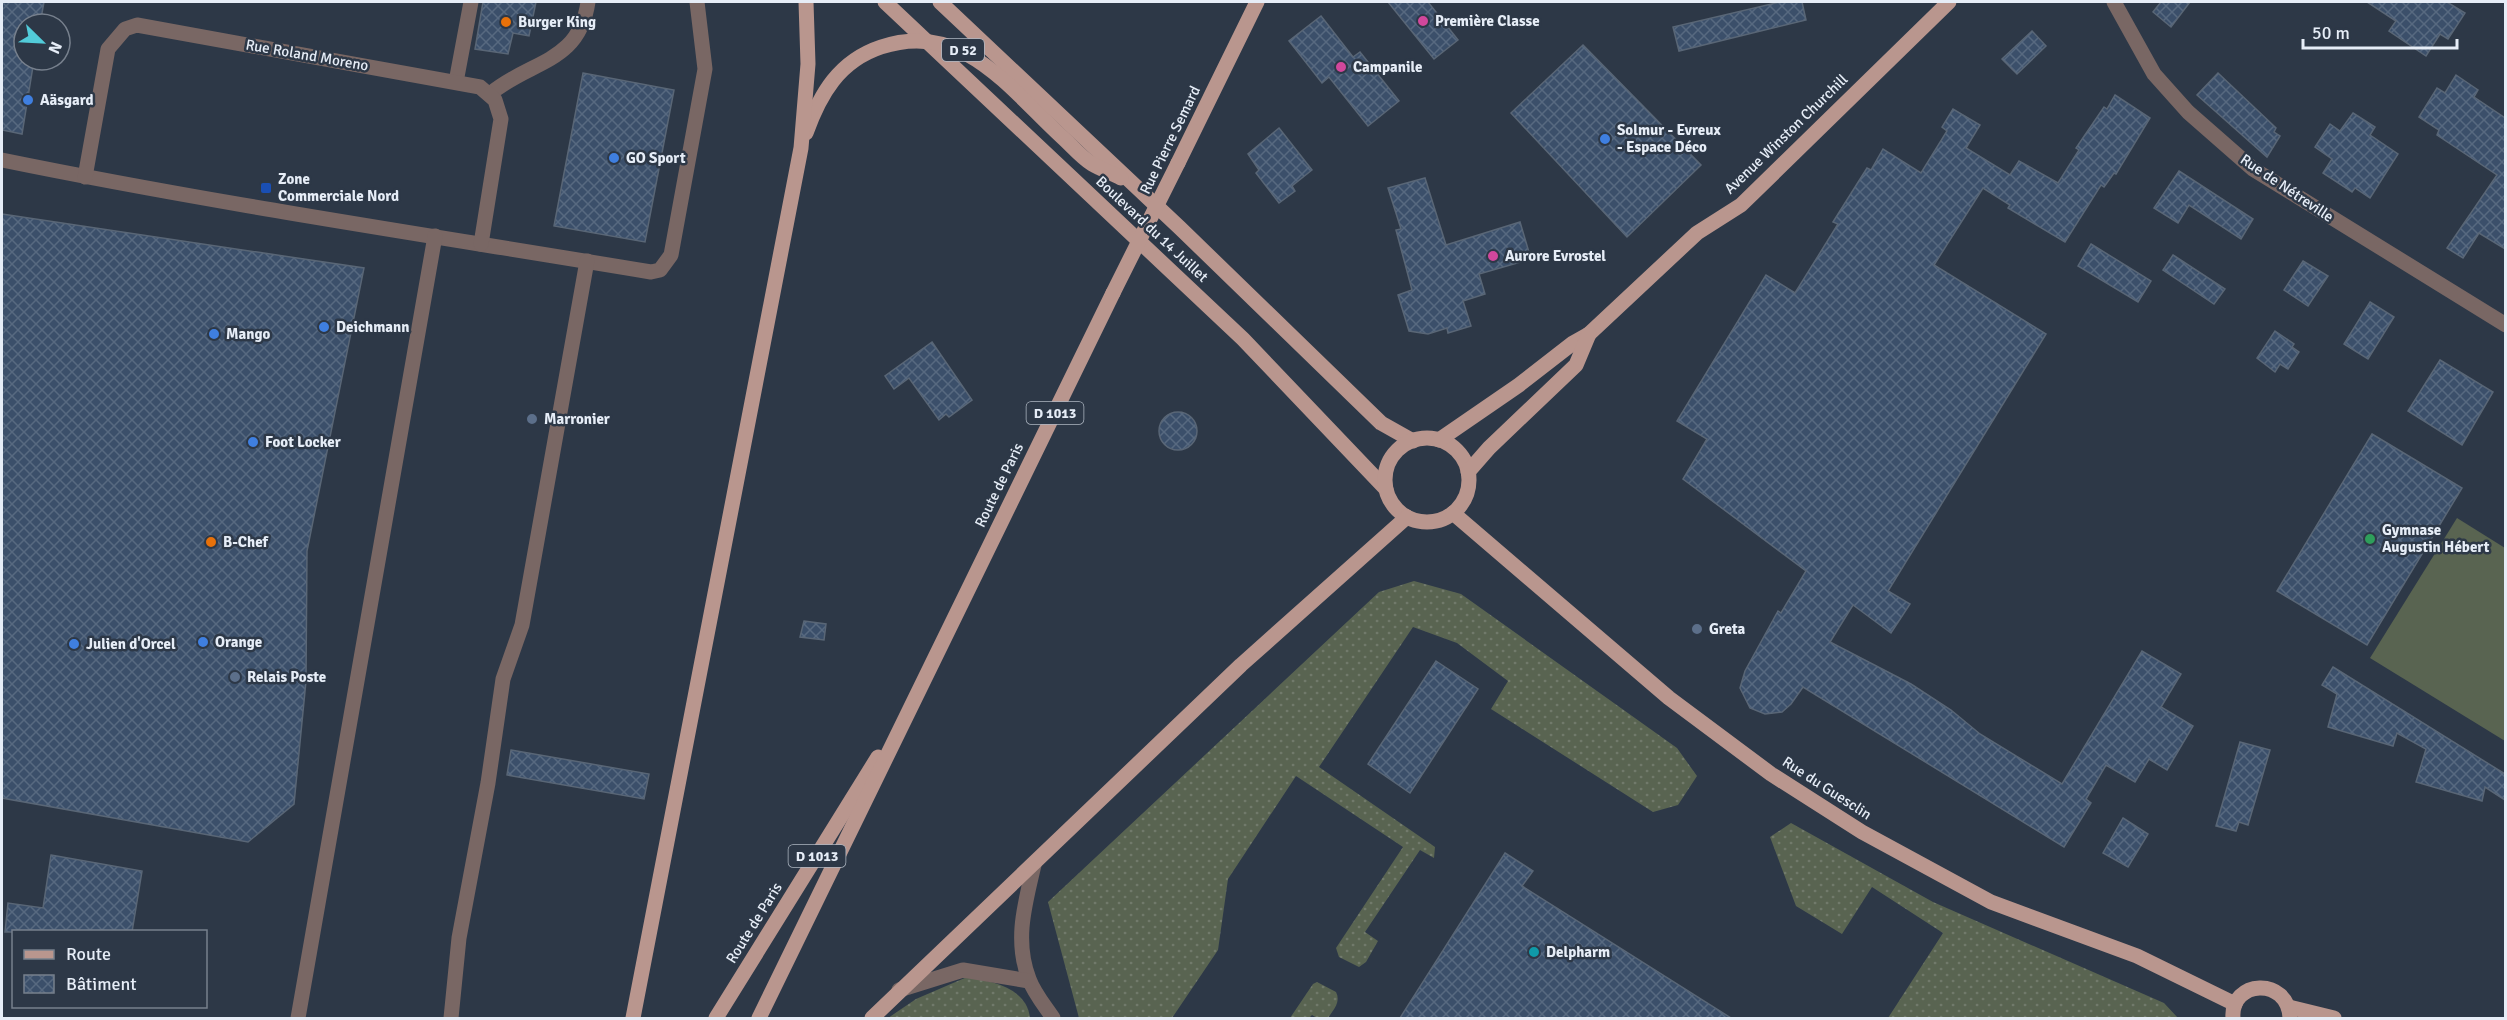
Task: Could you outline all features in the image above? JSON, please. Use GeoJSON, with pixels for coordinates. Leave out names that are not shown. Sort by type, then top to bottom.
{"type":"FeatureCollection","features":[{"type":"Feature","properties":{"kind":"main road"},"geometry":{"type":"LineString","coordinates":[[633,1018],[801,148],[808,64],[806,2]]}},
{"type":"Feature","properties":{"kind":"main road","name":"Boulevard du 14 Juillet"},"geometry":{"type":"LineString","coordinates":[[885,2],[1243,339],[1386,489]]}},
{"type":"Feature","properties":{"kind":"main road","name":"Boulevard du 14 Juillet"},"geometry":{"type":"LineString","coordinates":[[940,2],[1134,184],[1381,423],[1413,441]]}},
{"type":"Feature","properties":{"kind":"main road","name":"Rue Pierre Semard"},"geometry":{"type":"LineString","coordinates":[[1113,293],[1257,2]]}},
{"type":"Feature","properties":{"kind":"main road","name":"Avenue Winston Churchill"},"geometry":{"type":"LineString","coordinates":[[1589,334],[1697,233],[1741,205],[1949,2]]}},
{"type":"Feature","properties":{"kind":"main road","name":"D 52"},"geometry":{"type":"LineString","coordinates":[[801,148],[824,92],[840,71],[866,52],[897,42],[926,41],[949,44],[964,51],[990,69],[1090,163],[1134,184]]}},
{"type":"Feature","properties":{"kind":"main road","name":"Route de Paris"},"geometry":{"type":"LineString","coordinates":[[759,1018],[832,873],[1113,293]]}},
{"type":"Feature","properties":{"kind":"main road"},"geometry":{"type":"LineString","coordinates":[[1438,440],[1458,452],[1468,472],[1466,494],[1454,513],[1431,522],[1407,518],[1397,510],[1386,489],[1387,465],[1402,446],[1413,441],[1438,440],[1519,385],[1573,343],[1589,334]]}},
{"type":"Feature","properties":{"kind":"main road"},"geometry":{"type":"LineString","coordinates":[[1468,472],[1576,365],[1589,334]]}},
{"type":"Feature","properties":{"kind":"main road","name":"Rue du Guesclin"},"geometry":{"type":"LineString","coordinates":[[1454,513],[1669,698],[1771,774],[1923,867],[1991,902],[2137,956],[2234,1011]]}},
{"type":"Feature","properties":{"kind":"main road"},"geometry":{"type":"LineString","coordinates":[[872,1018],[899,990],[1034,866],[1241,665],[1407,518]]}},
{"type":"Feature","properties":{"kind":"main road","name":"Route de Paris"},"geometry":{"type":"LineString","coordinates":[[716,1018],[918,693]]}},
{"type":"Feature","properties":{"kind":"main road"},"geometry":{"type":"LineString","coordinates":[[2234,1011],[2248,991],[2267,988],[2284,998],[2290,1013],[2334,1018]]}},
{"type":"Feature","properties":{"kind":"street"},"geometry":{"type":"LineString","coordinates":[[456,81],[471,2]]}},
{"type":"Feature","properties":{"kind":"street"},"geometry":{"type":"LineString","coordinates":[[481,244],[501,118],[490,94],[507,80],[559,56],[585,24],[588,2]]}},
{"type":"Feature","properties":{"kind":"street"},"geometry":{"type":"LineString","coordinates":[[2,160],[85,177],[481,244],[651,272],[660,270],[671,255],[705,69],[698,2]]}},
{"type":"Feature","properties":{"kind":"street","name":"Rue de Nétreville"},"geometry":{"type":"LineString","coordinates":[[2114,2],[2154,74],[2188,112],[2253,169],[2505,325]]}},
{"type":"Feature","properties":{"kind":"street","name":"Rue Roland Moreno"},"geometry":{"type":"LineString","coordinates":[[85,177],[108,49],[124,29],[137,25],[456,81],[480,87],[490,94]]}},
{"type":"Feature","properties":{"kind":"street"},"geometry":{"type":"LineString","coordinates":[[298,1018],[435,236]]}},
{"type":"Feature","properties":{"kind":"street"},"geometry":{"type":"LineString","coordinates":[[451,1018],[459,938],[488,783],[503,679],[522,625],[587,261]]}},
{"type":"Feature","properties":{"kind":"street"},"geometry":{"type":"LineString","coordinates":[[1034,866],[1021,921],[1022,955],[1029,981],[1053,1018]]}},
{"type":"Feature","properties":{"kind":"street"},"geometry":{"type":"LineString","coordinates":[[899,990],[963,970],[1029,981]]}},
{"type":"Feature","properties":{"kind":"green space"},"geometry":{"type":"Polygon","coordinates":[[[2457,518],[2505,548],[2505,741],[2370,658],[2457,518]]]}},
{"type":"Feature","properties":{"kind":"green space"},"geometry":{"type":"Polygon","coordinates":[[[1414,581],[1461,594],[1677,748],[1697,776],[1678,805],[1653,812],[1491,709],[1508,681],[1457,643],[1413,627],[1319,767],[1435,847],[1434,858],[1420,850],[1365,932],[1378,941],[1366,962],[1359,967],[1339,957],[1336,948],[1403,847],[1296,776],[1228,879],[1218,950],[1172,1018],[1079,1018],[1048,902],[1379,592],[1414,581]]]}},
{"type":"Feature","properties":{"kind":"green space"},"geometry":{"type":"Polygon","coordinates":[[[1791,823],[1933,902],[2164,1003],[2178,1018],[1888,1018],[1943,933],[1872,887],[1842,934],[1796,906],[1770,837],[1791,823]]]}},
{"type":"Feature","properties":{"kind":"green space"},"geometry":{"type":"Polygon","coordinates":[[[967,977],[997,984],[1015,993],[1022,999],[1030,1018],[888,1018],[916,999],[967,977]]]}},
{"type":"Feature","properties":{"kind":"green space"},"geometry":{"type":"Polygon","coordinates":[[[1317,982],[1336,992],[1338,999],[1328,1018],[1317,1018],[1312,1015],[1309,1018],[1290,1018],[1313,984],[1317,982]]]}},
{"type":"Feature","properties":{"kind":"building"},"geometry":{"type":"Polygon","coordinates":[[[2,2],[44,2],[42,12],[12,12],[12,72],[32,72],[22,134],[2,130],[2,2]]]}},
{"type":"Feature","properties":{"kind":"building","name":"Burger King"},"geometry":{"type":"Polygon","coordinates":[[[483,2],[536,2],[529,36],[513,33],[508,54],[475,49],[483,2]]]}},
{"type":"Feature","properties":{"kind":"building","name":"Première Classe"},"geometry":{"type":"Polygon","coordinates":[[[1388,2],[1428,2],[1458,40],[1434,59],[1388,2]]]}},
{"type":"Feature","properties":{"kind":"building"},"geometry":{"type":"Polygon","coordinates":[[[1780,2],[1802,2],[1806,20],[1679,51],[1673,27],[1780,2]]]}},
{"type":"Feature","properties":{"kind":"building"},"geometry":{"type":"Polygon","coordinates":[[[2161,2],[2190,2],[2171,27],[2153,12],[2161,2]]]}},
{"type":"Feature","properties":{"kind":"building"},"geometry":{"type":"Polygon","coordinates":[[[2367,2],[2447,2],[2465,13],[2448,39],[2440,34],[2426,56],[2389,31],[2396,21],[2367,2]]]}},
{"type":"Feature","properties":{"kind":"building","name":"Campanile"},"geometry":{"type":"Polygon","coordinates":[[[1321,16],[1353,57],[1360,52],[1399,101],[1368,126],[1329,77],[1322,83],[1289,41],[1321,16]]]}},
{"type":"Feature","properties":{"kind":"building"},"geometry":{"type":"Polygon","coordinates":[[[2032,31],[2046,46],[2017,74],[2002,59],[2032,31]]]}},
{"type":"Feature","properties":{"kind":"building","name":"Solmur - Evreux - Espace Déco"},"geometry":{"type":"Polygon","coordinates":[[[1583,45],[1701,165],[1627,237],[1511,113],[1583,45]]]}},
{"type":"Feature","properties":{"kind":"building","name":"GO Sport"},"geometry":{"type":"Polygon","coordinates":[[[583,73],[674,90],[645,242],[554,226],[583,73]]]}},
{"type":"Feature","properties":{"kind":"building"},"geometry":{"type":"Polygon","coordinates":[[[2218,73],[2276,128],[2274,132],[2280,136],[2267,157],[2197,95],[2218,73]]]}},
{"type":"Feature","properties":{"kind":"building"},"geometry":{"type":"Polygon","coordinates":[[[2456,75],[2478,90],[2474,97],[2505,118],[2505,249],[2479,233],[2463,258],[2447,248],[2497,175],[2437,135],[2439,130],[2419,117],[2437,88],[2445,93],[2456,75]]]}},
{"type":"Feature","properties":{"kind":"building"},"geometry":{"type":"Polygon","coordinates":[[[2115,95],[2150,118],[2116,174],[2114,173],[2104,187],[2101,185],[2065,242],[2008,208],[2010,205],[1983,188],[1934,265],[2046,334],[1888,591],[1910,604],[1891,633],[1853,605],[1830,642],[1911,684],[1951,710],[1980,734],[2062,784],[2142,651],[2181,674],[2161,707],[2193,726],[2167,770],[2149,759],[2135,782],[2106,765],[2086,799],[2091,803],[2064,847],[1803,687],[1782,712],[1765,714],[1750,708],[1740,688],[1745,671],[1778,611],[1781,613],[1806,571],[1683,479],[1707,439],[1677,421],[1766,275],[1795,293],[1838,224],[1833,222],[1867,168],[1871,170],[1883,149],[1921,173],[1947,131],[1942,127],[1953,109],[1980,125],[1966,148],[2010,175],[2019,161],[2058,183],[2079,150],[2076,148],[2104,107],[2107,109],[2115,95]]]}},
{"type":"Feature","properties":{"kind":"building"},"geometry":{"type":"Polygon","coordinates":[[[2353,113],[2375,127],[2370,135],[2398,154],[2370,198],[2355,188],[2352,192],[2323,173],[2332,159],[2315,147],[2330,124],[2340,131],[2353,113]]]}},
{"type":"Feature","properties":{"kind":"building"},"geometry":{"type":"Polygon","coordinates":[[[1279,128],[1312,170],[1292,186],[1295,191],[1279,203],[1256,173],[1259,170],[1248,154],[1279,128]]]}},
{"type":"Feature","properties":{"kind":"building"},"geometry":{"type":"Polygon","coordinates":[[[2179,171],[2253,219],[2241,239],[2189,205],[2178,223],[2154,208],[2179,171]]]}},
{"type":"Feature","properties":{"kind":"building","name":"Aurore Evrostel"},"geometry":{"type":"Polygon","coordinates":[[[1425,178],[1446,245],[1520,222],[1531,259],[1479,274],[1485,294],[1463,301],[1471,326],[1448,333],[1447,328],[1428,334],[1409,331],[1398,295],[1412,290],[1396,230],[1401,229],[1388,188],[1425,178]]]}},
{"type":"Feature","properties":{"kind":"building"},"geometry":{"type":"Polygon","coordinates":[[[2,214],[364,268],[307,551],[306,681],[294,804],[248,842],[2,798],[2,214]]]}},
{"type":"Feature","properties":{"kind":"building"},"geometry":{"type":"Polygon","coordinates":[[[2091,244],[2151,281],[2138,302],[2078,266],[2091,244]]]}},
{"type":"Feature","properties":{"kind":"building"},"geometry":{"type":"Polygon","coordinates":[[[2173,255],[2225,289],[2214,304],[2163,270],[2173,255]]]}},
{"type":"Feature","properties":{"kind":"building"},"geometry":{"type":"Polygon","coordinates":[[[2303,261],[2328,276],[2308,306],[2284,290],[2303,261]]]}},
{"type":"Feature","properties":{"kind":"building"},"geometry":{"type":"Polygon","coordinates":[[[2370,302],[2394,317],[2368,359],[2344,344],[2370,302]]]}},
{"type":"Feature","properties":{"kind":"building"},"geometry":{"type":"Polygon","coordinates":[[[2275,331],[2294,344],[2292,347],[2299,352],[2288,369],[2280,364],[2275,372],[2257,358],[2275,331]]]}},
{"type":"Feature","properties":{"kind":"building"},"geometry":{"type":"Polygon","coordinates":[[[932,342],[972,400],[949,417],[946,414],[939,420],[909,378],[894,389],[885,376],[932,342]]]}},
{"type":"Feature","properties":{"kind":"building"},"geometry":{"type":"Polygon","coordinates":[[[2440,360],[2493,392],[2462,445],[2408,411],[2440,360]]]}},
{"type":"Feature","properties":{"kind":"building"},"geometry":{"type":"Polygon","coordinates":[[[1178,412],[1192,417],[1197,431],[1192,445],[1178,450],[1164,445],[1159,431],[1164,417],[1178,412]]]}},
{"type":"Feature","properties":{"kind":"building","name":"Gymnase Augustin Hébert"},"geometry":{"type":"Polygon","coordinates":[[[2372,434],[2462,488],[2367,645],[2277,591],[2372,434]]]}},
{"type":"Feature","properties":{"kind":"building"},"geometry":{"type":"Polygon","coordinates":[[[804,621],[826,624],[824,640],[800,637],[804,621]]]}},
{"type":"Feature","properties":{"kind":"building"},"geometry":{"type":"Polygon","coordinates":[[[1436,661],[1478,689],[1410,793],[1368,764],[1436,661]]]}},
{"type":"Feature","properties":{"kind":"building"},"geometry":{"type":"Polygon","coordinates":[[[2333,667],[2505,774],[2505,800],[2485,787],[2482,801],[2416,782],[2426,749],[2397,733],[2393,746],[2328,727],[2337,694],[2322,685],[2333,667]]]}},
{"type":"Feature","properties":{"kind":"building"},"geometry":{"type":"Polygon","coordinates":[[[2240,742],[2270,750],[2248,825],[2239,822],[2236,831],[2216,826],[2240,742]]]}},
{"type":"Feature","properties":{"kind":"building"},"geometry":{"type":"Polygon","coordinates":[[[511,750],[649,774],[644,799],[507,775],[511,750]]]}},
{"type":"Feature","properties":{"kind":"building"},"geometry":{"type":"Polygon","coordinates":[[[2123,818],[2148,834],[2128,867],[2103,853],[2123,818]]]}},
{"type":"Feature","properties":{"kind":"building","name":"Delpharm"},"geometry":{"type":"Polygon","coordinates":[[[1505,853],[1533,871],[1522,886],[1731,1018],[1400,1018],[1505,853]]]}},
{"type":"Feature","properties":{"kind":"building"},"geometry":{"type":"Polygon","coordinates":[[[51,855],[142,871],[132,930],[12,930],[12,932],[5,932],[8,903],[43,908],[51,855]]]}},
{"type":"Feature","properties":{"kind":"place","name":"Première Classe"},"geometry":{"type":"Point","coordinates":[1423,21]}},
{"type":"Feature","properties":{"kind":"place","name":"Burger King"},"geometry":{"type":"Point","coordinates":[506,22]}},
{"type":"Feature","properties":{"kind":"place","name":"Campanile"},"geometry":{"type":"Point","coordinates":[1341,67]}},
{"type":"Feature","properties":{"kind":"place","name":"Aäsgard"},"geometry":{"type":"Point","coordinates":[28,100]}},
{"type":"Feature","properties":{"kind":"place","name":"Solmur - Evreux - Espace Déco"},"geometry":{"type":"Point","coordinates":[1605,139]}},
{"type":"Feature","properties":{"kind":"place","name":"GO Sport"},"geometry":{"type":"Point","coordinates":[614,158]}},
{"type":"Feature","properties":{"kind":"place","name":"Zone Commerciale Nord"},"geometry":{"type":"Point","coordinates":[266,188]}},
{"type":"Feature","properties":{"kind":"place","name":"Aurore Evrostel"},"geometry":{"type":"Point","coordinates":[1493,256]}},
{"type":"Feature","properties":{"kind":"place","name":"Deichmann"},"geometry":{"type":"Point","coordinates":[324,327]}},
{"type":"Feature","properties":{"kind":"place","name":"Mango"},"geometry":{"type":"Point","coordinates":[214,334]}},
{"type":"Feature","properties":{"kind":"place","name":"Marronier"},"geometry":{"type":"Point","coordinates":[532,419]}},
{"type":"Feature","properties":{"kind":"place","name":"Foot Locker"},"geometry":{"type":"Point","coordinates":[253,442]}},
{"type":"Feature","properties":{"kind":"place","name":"Gymnase Augustin Hébert"},"geometry":{"type":"Point","coordinates":[2370,539]}},
{"type":"Feature","properties":{"kind":"place","name":"B-Chef"},"geometry":{"type":"Point","coordinates":[211,542]}},
{"type":"Feature","properties":{"kind":"place","name":"Greta"},"geometry":{"type":"Point","coordinates":[1697,629]}},
{"type":"Feature","properties":{"kind":"place","name":"Orange"},"geometry":{"type":"Point","coordinates":[203,642]}},
{"type":"Feature","properties":{"kind":"place","name":"Julien d'Orcel"},"geometry":{"type":"Point","coordinates":[74,644]}},
{"type":"Feature","properties":{"kind":"place","name":"Relais Poste"},"geometry":{"type":"Point","coordinates":[235,677]}},
{"type":"Feature","properties":{"kind":"place","name":"Delpharm"},"geometry":{"type":"Point","coordinates":[1534,952]}}]}
